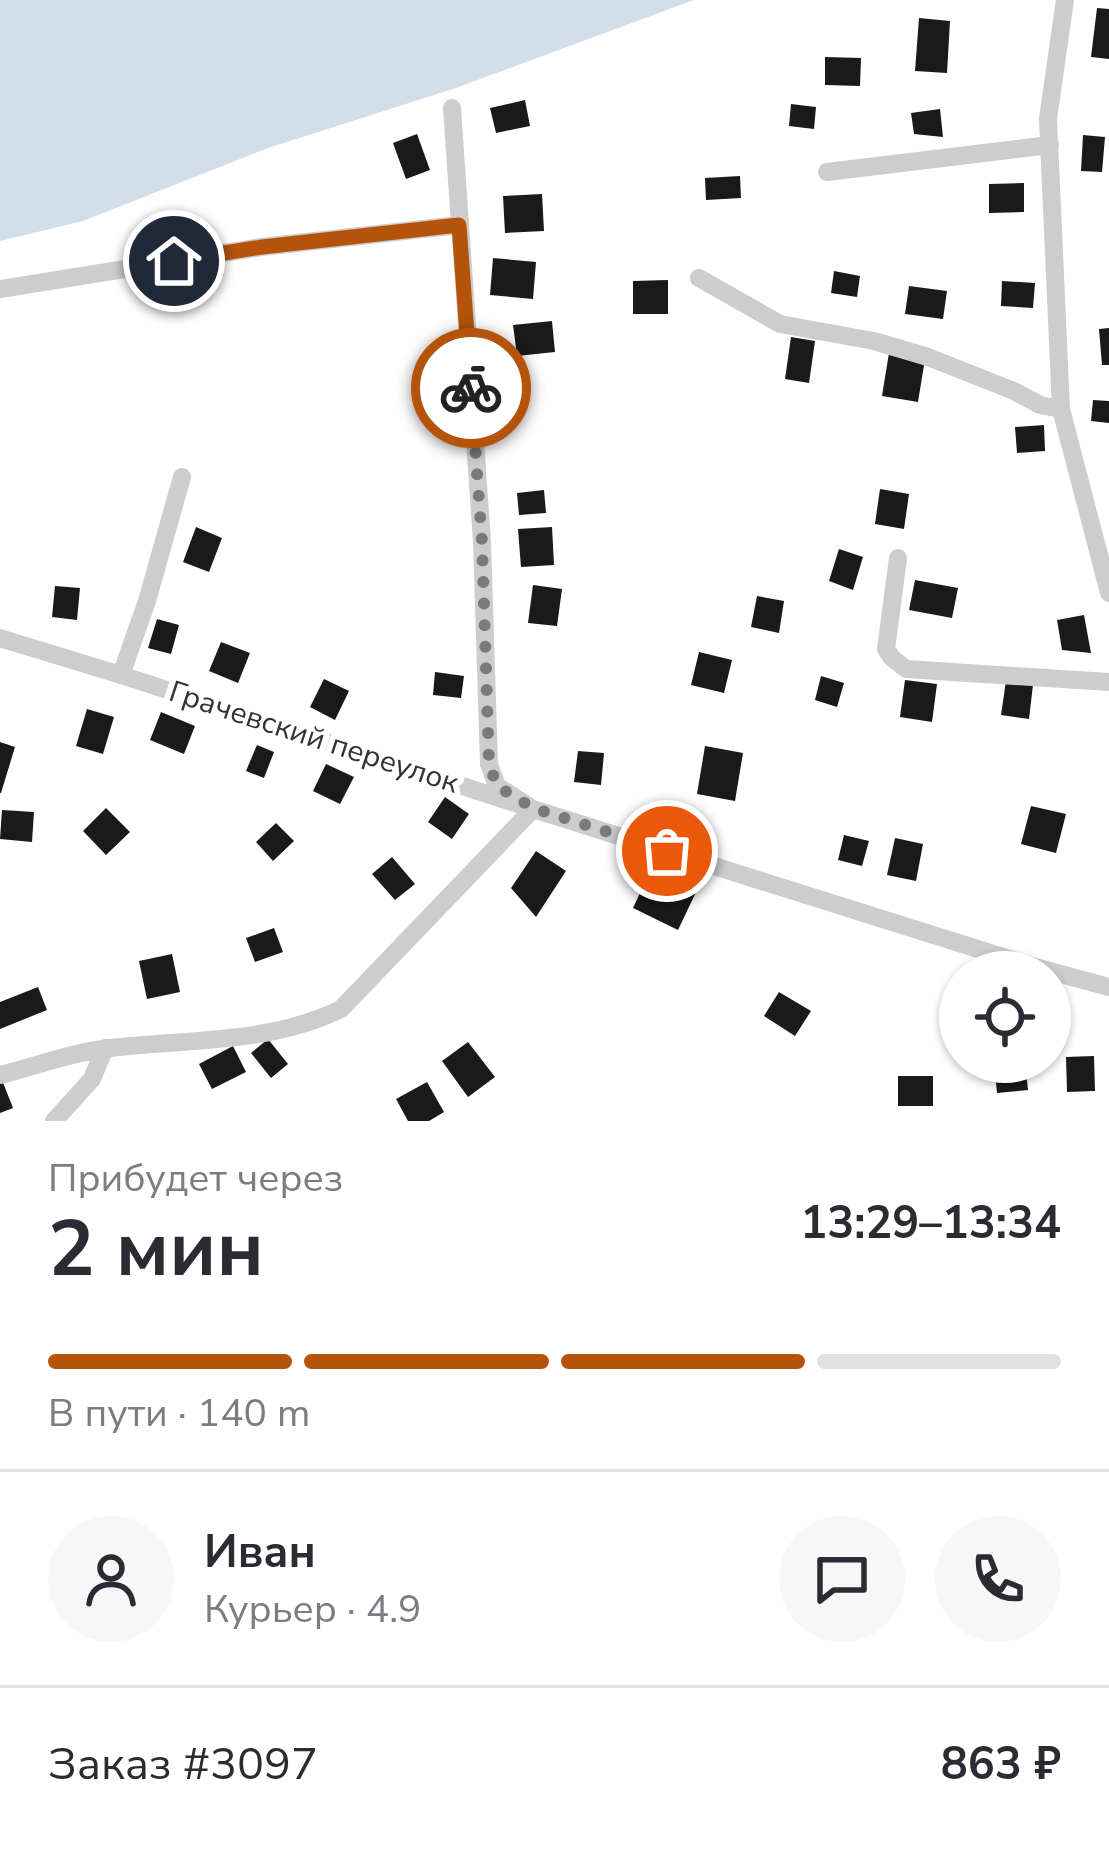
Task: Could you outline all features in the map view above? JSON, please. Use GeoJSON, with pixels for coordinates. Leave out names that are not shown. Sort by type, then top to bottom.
{"type":"FeatureCollection","features":[{"type":"Feature","properties":{"kind":"street"},"geometry":{"type":"LineString","coordinates":[[1065,0],[1048,119],[1061,409],[1109,593]]}},
{"type":"Feature","properties":{"kind":"street"},"geometry":{"type":"LineString","coordinates":[[0,1075],[105,1048],[235,1038],[313,1022],[341,1009],[533,808],[497,786],[489,764],[482,542],[452,108]]}},
{"type":"Feature","properties":{"kind":"street"},"geometry":{"type":"LineString","coordinates":[[826,172],[1050,145]]}},
{"type":"Feature","properties":{"kind":"street"},"geometry":{"type":"LineString","coordinates":[[0,290],[262,247],[459,225]]}},
{"type":"Feature","properties":{"kind":"street"},"geometry":{"type":"LineString","coordinates":[[699,278],[780,324],[874,341],[928,357],[1040,405],[1061,409]]}},
{"type":"Feature","properties":{"kind":"street"},"geometry":{"type":"LineString","coordinates":[[122,675],[182,477]]}},
{"type":"Feature","properties":{"kind":"street"},"geometry":{"type":"LineString","coordinates":[[898,558],[886,649],[906,669],[1109,682]]}},
{"type":"Feature","properties":{"kind":"street","name":"Грачевский переулок"},"geometry":{"type":"LineString","coordinates":[[0,638],[1109,987]]}},
{"type":"Feature","properties":{"kind":"street"},"geometry":{"type":"LineString","coordinates":[[54,1121],[92,1078],[105,1048]]}},
{"type":"Feature","properties":{"kind":"shaded area"},"geometry":{"type":"Polygon","coordinates":[[[0,0],[694,0],[456,88],[268,148],[83,221],[0,241],[0,0]]]}},
{"type":"Feature","properties":{"kind":"building"},"geometry":{"type":"Polygon","coordinates":[[[1097,8],[1109,9],[1109,59],[1091,57],[1097,8]]]}},
{"type":"Feature","properties":{"kind":"building"},"geometry":{"type":"Polygon","coordinates":[[[919,18],[950,21],[947,73],[915,71],[919,18]]]}},
{"type":"Feature","properties":{"kind":"building"},"geometry":{"type":"Polygon","coordinates":[[[825,57],[861,58],[860,86],[825,85],[825,57]]]}},
{"type":"Feature","properties":{"kind":"building"},"geometry":{"type":"Polygon","coordinates":[[[525,100],[530,126],[496,133],[490,108],[525,100]]]}},
{"type":"Feature","properties":{"kind":"building"},"geometry":{"type":"Polygon","coordinates":[[[791,104],[816,107],[814,129],[789,126],[791,104]]]}},
{"type":"Feature","properties":{"kind":"building"},"geometry":{"type":"Polygon","coordinates":[[[940,109],[943,137],[914,134],[911,113],[940,109]]]}},
{"type":"Feature","properties":{"kind":"building"},"geometry":{"type":"Polygon","coordinates":[[[417,134],[430,170],[406,179],[393,143],[417,134]]]}},
{"type":"Feature","properties":{"kind":"building"},"geometry":{"type":"Polygon","coordinates":[[[1083,135],[1105,137],[1102,172],[1081,171],[1083,135]]]}},
{"type":"Feature","properties":{"kind":"building"},"geometry":{"type":"Polygon","coordinates":[[[740,176],[741,198],[706,200],[705,178],[740,176]]]}},
{"type":"Feature","properties":{"kind":"building"},"geometry":{"type":"Polygon","coordinates":[[[1024,183],[1024,212],[989,213],[989,184],[1024,183]]]}},
{"type":"Feature","properties":{"kind":"building"},"geometry":{"type":"Polygon","coordinates":[[[542,194],[544,231],[505,233],[503,196],[542,194]]]}},
{"type":"Feature","properties":{"kind":"building"},"geometry":{"type":"Polygon","coordinates":[[[493,258],[536,262],[533,299],[490,295],[493,258]]]}},
{"type":"Feature","properties":{"kind":"building"},"geometry":{"type":"Polygon","coordinates":[[[834,271],[860,276],[857,297],[831,293],[834,271]]]}},
{"type":"Feature","properties":{"kind":"building"},"geometry":{"type":"Polygon","coordinates":[[[668,280],[668,314],[633,314],[633,281],[668,280]]]}},
{"type":"Feature","properties":{"kind":"building"},"geometry":{"type":"Polygon","coordinates":[[[1002,281],[1035,283],[1033,308],[1001,306],[1002,281]]]}},
{"type":"Feature","properties":{"kind":"building"},"geometry":{"type":"Polygon","coordinates":[[[909,286],[947,291],[943,319],[905,314],[909,286]]]}},
{"type":"Feature","properties":{"kind":"building"},"geometry":{"type":"Polygon","coordinates":[[[552,321],[555,352],[517,356],[513,325],[552,321]]]}},
{"type":"Feature","properties":{"kind":"building"},"geometry":{"type":"Polygon","coordinates":[[[1109,328],[1109,365],[1102,365],[1099,329],[1109,328]]]}},
{"type":"Feature","properties":{"kind":"building"},"geometry":{"type":"Polygon","coordinates":[[[791,337],[815,341],[809,383],[785,379],[791,337]]]}},
{"type":"Feature","properties":{"kind":"building"},"geometry":{"type":"Polygon","coordinates":[[[889,353],[925,359],[918,402],[882,396],[889,353]]]}},
{"type":"Feature","properties":{"kind":"building"},"geometry":{"type":"Polygon","coordinates":[[[1093,400],[1109,401],[1109,423],[1091,421],[1093,400]]]}},
{"type":"Feature","properties":{"kind":"building"},"geometry":{"type":"Polygon","coordinates":[[[1044,425],[1045,451],[1017,453],[1015,427],[1044,425]]]}},
{"type":"Feature","properties":{"kind":"building"},"geometry":{"type":"Polygon","coordinates":[[[880,489],[909,494],[904,529],[875,524],[880,489]]]}},
{"type":"Feature","properties":{"kind":"building"},"geometry":{"type":"Polygon","coordinates":[[[544,490],[546,513],[519,515],[517,493],[544,490]]]}},
{"type":"Feature","properties":{"kind":"building"},"geometry":{"type":"Polygon","coordinates":[[[196,527],[222,538],[209,572],[183,562],[196,527]]]}},
{"type":"Feature","properties":{"kind":"building"},"geometry":{"type":"Polygon","coordinates":[[[552,527],[554,565],[521,567],[518,529],[552,527]]]}},
{"type":"Feature","properties":{"kind":"building"},"geometry":{"type":"Polygon","coordinates":[[[839,549],[863,557],[853,590],[829,581],[839,549]]]}},
{"type":"Feature","properties":{"kind":"building"},"geometry":{"type":"Polygon","coordinates":[[[915,580],[958,588],[952,618],[909,610],[915,580]]]}},
{"type":"Feature","properties":{"kind":"building"},"geometry":{"type":"Polygon","coordinates":[[[533,585],[562,589],[557,626],[528,623],[533,585]]]}},
{"type":"Feature","properties":{"kind":"building"},"geometry":{"type":"Polygon","coordinates":[[[55,586],[80,588],[77,620],[52,617],[55,586]]]}},
{"type":"Feature","properties":{"kind":"building"},"geometry":{"type":"Polygon","coordinates":[[[757,596],[784,601],[779,633],[751,627],[757,596]]]}},
{"type":"Feature","properties":{"kind":"building"},"geometry":{"type":"Polygon","coordinates":[[[1084,615],[1091,653],[1062,650],[1057,620],[1084,615]]]}},
{"type":"Feature","properties":{"kind":"building"},"geometry":{"type":"Polygon","coordinates":[[[157,619],[179,625],[171,654],[148,648],[157,619]]]}},
{"type":"Feature","properties":{"kind":"building"},"geometry":{"type":"Polygon","coordinates":[[[221,642],[250,653],[238,683],[209,671],[221,642]]]}},
{"type":"Feature","properties":{"kind":"building"},"geometry":{"type":"Polygon","coordinates":[[[699,652],[732,660],[724,693],[691,685],[699,652]]]}},
{"type":"Feature","properties":{"kind":"building"},"geometry":{"type":"Polygon","coordinates":[[[435,672],[464,676],[461,698],[433,695],[435,672]]]}},
{"type":"Feature","properties":{"kind":"building"},"geometry":{"type":"Polygon","coordinates":[[[821,676],[844,683],[837,707],[815,700],[821,676]]]}},
{"type":"Feature","properties":{"kind":"building"},"geometry":{"type":"Polygon","coordinates":[[[324,679],[349,691],[335,720],[310,707],[324,679]]]}},
{"type":"Feature","properties":{"kind":"building"},"geometry":{"type":"Polygon","coordinates":[[[905,680],[937,684],[932,722],[900,717],[905,680]]]}},
{"type":"Feature","properties":{"kind":"building"},"geometry":{"type":"Polygon","coordinates":[[[1006,681],[1033,685],[1029,719],[1001,715],[1006,681]]]}},
{"type":"Feature","properties":{"kind":"building"},"geometry":{"type":"Polygon","coordinates":[[[87,709],[114,717],[103,754],[76,746],[87,709]]]}},
{"type":"Feature","properties":{"kind":"building"},"geometry":{"type":"Polygon","coordinates":[[[161,712],[195,726],[184,754],[150,740],[161,712]]]}},
{"type":"Feature","properties":{"kind":"building"},"geometry":{"type":"Polygon","coordinates":[[[0,742],[15,747],[1,793],[0,793],[0,742]]]}},
{"type":"Feature","properties":{"kind":"building"},"geometry":{"type":"Polygon","coordinates":[[[257,745],[274,752],[264,778],[246,771],[257,745]]]}},
{"type":"Feature","properties":{"kind":"building"},"geometry":{"type":"Polygon","coordinates":[[[705,746],[743,753],[735,801],[697,794],[705,746]]]}},
{"type":"Feature","properties":{"kind":"building"},"geometry":{"type":"Polygon","coordinates":[[[578,751],[604,753],[601,785],[574,782],[578,751]]]}},
{"type":"Feature","properties":{"kind":"building"},"geometry":{"type":"Polygon","coordinates":[[[326,764],[354,777],[340,804],[313,791],[326,764]]]}},
{"type":"Feature","properties":{"kind":"building"},"geometry":{"type":"Polygon","coordinates":[[[445,797],[469,814],[452,839],[428,822],[445,797]]]}},
{"type":"Feature","properties":{"kind":"building"},"geometry":{"type":"Polygon","coordinates":[[[1031,806],[1066,814],[1056,853],[1021,844],[1031,806]]]}},
{"type":"Feature","properties":{"kind":"building"},"geometry":{"type":"Polygon","coordinates":[[[106,808],[130,832],[106,855],[83,831],[106,808]]]}},
{"type":"Feature","properties":{"kind":"building"},"geometry":{"type":"Polygon","coordinates":[[[2,810],[34,812],[32,842],[0,839],[2,810]]]}},
{"type":"Feature","properties":{"kind":"building"},"geometry":{"type":"Polygon","coordinates":[[[276,823],[294,841],[273,861],[256,842],[276,823]]]}},
{"type":"Feature","properties":{"kind":"building"},"geometry":{"type":"Polygon","coordinates":[[[844,835],[869,841],[862,866],[838,860],[844,835]]]}},
{"type":"Feature","properties":{"kind":"building"},"geometry":{"type":"Polygon","coordinates":[[[895,838],[923,844],[916,881],[887,875],[895,838]]]}},
{"type":"Feature","properties":{"kind":"building"},"geometry":{"type":"Polygon","coordinates":[[[536,851],[566,871],[536,917],[511,888],[536,851]]]}},
{"type":"Feature","properties":{"kind":"building"},"geometry":{"type":"Polygon","coordinates":[[[392,857],[415,884],[395,900],[372,874],[392,857]]]}},
{"type":"Feature","properties":{"kind":"building"},"geometry":{"type":"Polygon","coordinates":[[[652,867],[698,888],[678,930],[633,908],[652,867]]]}},
{"type":"Feature","properties":{"kind":"building"},"geometry":{"type":"Polygon","coordinates":[[[274,928],[283,952],[255,962],[246,938],[274,928]]]}},
{"type":"Feature","properties":{"kind":"building"},"geometry":{"type":"Polygon","coordinates":[[[172,954],[180,992],[147,999],[139,961],[172,954]]]}},
{"type":"Feature","properties":{"kind":"building"},"geometry":{"type":"Polygon","coordinates":[[[38,987],[47,1010],[0,1029],[0,1002],[38,987]]]}},
{"type":"Feature","properties":{"kind":"building"},"geometry":{"type":"Polygon","coordinates":[[[779,992],[811,1011],[795,1036],[764,1016],[779,992]]]}},
{"type":"Feature","properties":{"kind":"building"},"geometry":{"type":"Polygon","coordinates":[[[268,1039],[288,1064],[271,1078],[251,1053],[268,1039]]]}},
{"type":"Feature","properties":{"kind":"building"},"geometry":{"type":"Polygon","coordinates":[[[468,1042],[495,1077],[468,1097],[442,1061],[468,1042]]]}},
{"type":"Feature","properties":{"kind":"building"},"geometry":{"type":"Polygon","coordinates":[[[233,1046],[246,1072],[212,1089],[199,1064],[233,1046]]]}},
{"type":"Feature","properties":{"kind":"building"},"geometry":{"type":"Polygon","coordinates":[[[1094,1056],[1095,1091],[1067,1092],[1071,1057],[1094,1056]]]}},
{"type":"Feature","properties":{"kind":"building"},"geometry":{"type":"Polygon","coordinates":[[[0,1075],[13,1108],[0,1113],[0,1075]]]}},
{"type":"Feature","properties":{"kind":"building"},"geometry":{"type":"Polygon","coordinates":[[[898,1076],[933,1076],[933,1106],[898,1106],[898,1076]]]}},
{"type":"Feature","properties":{"kind":"building"},"geometry":{"type":"Polygon","coordinates":[[[427,1082],[444,1112],[429,1121],[408,1121],[396,1099],[427,1082]]]}},
{"type":"Feature","properties":{"kind":"building"},"geometry":{"type":"Polygon","coordinates":[[[996,1083],[1027,1083],[1028,1090],[997,1093],[996,1083]]]}},
{"type":"Feature","properties":{"kind":"way so far"},"geometry":{"type":"LineString","coordinates":[[471,388],[482,542],[486,721],[489,764],[497,786],[533,808],[667,851]]}},
{"type":"Feature","properties":{"kind":"route"},"geometry":{"type":"LineString","coordinates":[[174,261],[459,225],[471,388]]}}]}
